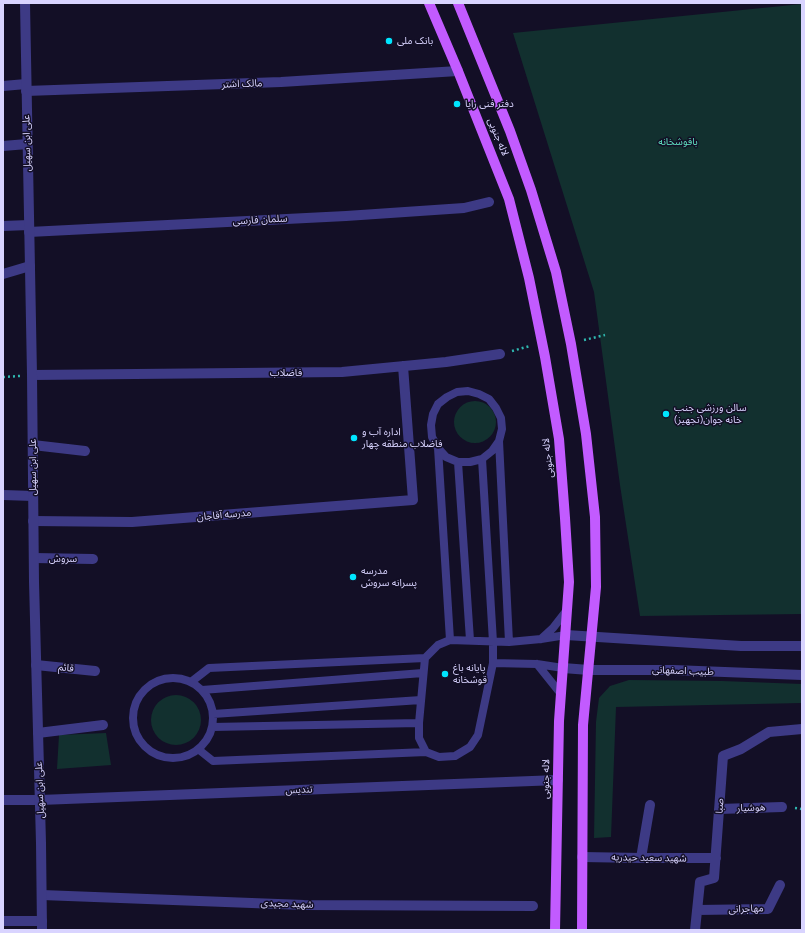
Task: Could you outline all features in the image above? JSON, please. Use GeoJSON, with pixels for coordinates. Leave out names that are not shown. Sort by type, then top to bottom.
{"type":"FeatureCollection","features":[{"type":"Feature","properties":{"kind":"main road","name":"لاله جنوبی"},"geometry":{"type":"LineString","coordinates":[[429,3],[509,199],[529,278],[559,439],[570,582],[559,721],[555,930]]}},
{"type":"Feature","properties":{"kind":"main road","name":"لاله جنوبی"},"geometry":{"type":"LineString","coordinates":[[458,3],[510,131],[556,272],[586,434],[595,517],[596,587],[583,725],[582,930]]}},
{"type":"Feature","properties":{"kind":"street","name":"علی ابن سهیل"},"geometry":{"type":"LineString","coordinates":[[25,3],[32,375],[33,522],[42,926]]}},
{"type":"Feature","properties":{"kind":"street","name":"مالک اشتر"},"geometry":{"type":"LineString","coordinates":[[3,86],[26,88],[281,82],[458,71]]}},
{"type":"Feature","properties":{"kind":"street"},"geometry":{"type":"LineString","coordinates":[[3,146],[27,144]]}},
{"type":"Feature","properties":{"kind":"street","name":"سلمان فارسی"},"geometry":{"type":"LineString","coordinates":[[3,226],[29,229],[346,216],[464,208],[489,202]]}},
{"type":"Feature","properties":{"kind":"street"},"geometry":{"type":"LineString","coordinates":[[3,274],[30,266]]}},
{"type":"Feature","properties":{"kind":"street","name":"فاضلاب"},"geometry":{"type":"LineString","coordinates":[[32,375],[342,372],[446,362],[500,354]]}},
{"type":"Feature","properties":{"kind":"street","name":"مدرسه آقاجان"},"geometry":{"type":"LineString","coordinates":[[33,522],[132,522],[414,500],[404,366]]}},
{"type":"Feature","properties":{"kind":"street"},"geometry":{"type":"LineString","coordinates":[[33,445],[85,451]]}},
{"type":"Feature","properties":{"kind":"street"},"geometry":{"type":"LineString","coordinates":[[3,495],[33,496]]}},
{"type":"Feature","properties":{"kind":"street","name":"سروش"},"geometry":{"type":"LineString","coordinates":[[34,558],[93,559]]}},
{"type":"Feature","properties":{"kind":"street"},"geometry":{"type":"LineString","coordinates":[[566,635],[741,646],[802,646]]}},
{"type":"Feature","properties":{"kind":"street","name":"قائم"},"geometry":{"type":"LineString","coordinates":[[36,665],[95,671]]}},
{"type":"Feature","properties":{"kind":"street","name":"طبیب اصفهانی"},"geometry":{"type":"LineString","coordinates":[[563,668],[589,670],[673,670],[802,675]]}},
{"type":"Feature","properties":{"kind":"street"},"geometry":{"type":"LineString","coordinates":[[38,733],[103,725]]}},
{"type":"Feature","properties":{"kind":"street","name":"صبا"},"geometry":{"type":"LineString","coordinates":[[696,930],[700,882],[714,878],[723,756],[741,749],[769,732],[802,729]]}},
{"type":"Feature","properties":{"kind":"street","name":"تندیس"},"geometry":{"type":"LineString","coordinates":[[3,800],[40,800],[558,780]]}},
{"type":"Feature","properties":{"kind":"street"},"geometry":{"type":"LineString","coordinates":[[641,858],[650,806]]}},
{"type":"Feature","properties":{"kind":"street","name":"هوشیار"},"geometry":{"type":"LineString","coordinates":[[719,809],[782,807]]}},
{"type":"Feature","properties":{"kind":"street","name":"شهید سعید حیدریه"},"geometry":{"type":"LineString","coordinates":[[582,856],[716,858]]}},
{"type":"Feature","properties":{"kind":"street","name":"مهاجرانی"},"geometry":{"type":"LineString","coordinates":[[697,910],[768,909],[780,885]]}},
{"type":"Feature","properties":{"kind":"street","name":"شهید مجیدی"},"geometry":{"type":"LineString","coordinates":[[42,895],[304,905],[533,906]]}},
{"type":"Feature","properties":{"kind":"street"},"geometry":{"type":"LineString","coordinates":[[3,920],[42,926]]}},
{"type":"Feature","properties":{"kind":"lane"},"geometry":{"type":"LineString","coordinates":[[499,441],[492,451],[482,458],[470,462],[458,462],[446,457],[438,448],[432,437],[431,425],[433,414],[438,404],[457,392],[468,391],[489,399],[501,418],[502,429],[499,441],[509,642]]}},
{"type":"Feature","properties":{"kind":"lane"},"geometry":{"type":"LineString","coordinates":[[438,448],[450,640]]}},
{"type":"Feature","properties":{"kind":"lane"},"geometry":{"type":"LineString","coordinates":[[198,749],[213,761],[426,752],[439,757],[455,756],[470,747],[478,735],[493,663],[494,642],[482,458]]}},
{"type":"Feature","properties":{"kind":"lane"},"geometry":{"type":"LineString","coordinates":[[458,462],[470,640]]}},
{"type":"Feature","properties":{"kind":"lane"},"geometry":{"type":"LineString","coordinates":[[541,639],[554,628],[568,610]]}},
{"type":"Feature","properties":{"kind":"lane"},"geometry":{"type":"LineString","coordinates":[[426,752],[419,738],[423,673],[425,658],[438,645],[450,640],[509,642],[566,635]]}},
{"type":"Feature","properties":{"kind":"lane"},"geometry":{"type":"LineString","coordinates":[[191,682],[209,668],[425,658]]}},
{"type":"Feature","properties":{"kind":"lane"},"geometry":{"type":"LineString","coordinates":[[493,663],[537,664],[563,668]]}},
{"type":"Feature","properties":{"kind":"lane"},"geometry":{"type":"LineString","coordinates":[[537,664],[561,694]]}},
{"type":"Feature","properties":{"kind":"lane"},"geometry":{"type":"LineString","coordinates":[[202,690],[423,673]]}},
{"type":"Feature","properties":{"kind":"lane"},"geometry":{"type":"LineString","coordinates":[[164,678],[178,678],[191,682],[202,690],[209,701],[213,714],[212,727],[207,739],[198,749],[187,756],[174,758],[161,757],[149,751],[140,742],[134,730],[132,717],[135,704],[141,692],[152,683],[164,678]]}},
{"type":"Feature","properties":{"kind":"lane"},"geometry":{"type":"LineString","coordinates":[[213,714],[421,700]]}},
{"type":"Feature","properties":{"kind":"lane"},"geometry":{"type":"LineString","coordinates":[[212,727],[419,724]]}},
{"type":"Feature","properties":{"kind":"path"},"geometry":{"type":"LineString","coordinates":[[583,341],[605,335]]}},
{"type":"Feature","properties":{"kind":"path"},"geometry":{"type":"LineString","coordinates":[[500,354],[537,344]]}},
{"type":"Feature","properties":{"kind":"green space","name":"باقوشخانه"},"geometry":{"type":"Polygon","coordinates":[[[802,4],[802,614],[640,616],[620,485],[594,292],[513,33],[802,4]]]}},
{"type":"Feature","properties":{"kind":"green space"},"geometry":{"type":"Polygon","coordinates":[[[471,401],[479,401],[490,407],[496,418],[496,426],[490,437],[479,443],[471,443],[460,437],[454,426],[454,418],[460,407],[471,401]]]}},
{"type":"Feature","properties":{"kind":"green space"},"geometry":{"type":"Polygon","coordinates":[[[629,680],[802,684],[802,703],[616,707],[611,837],[594,838],[596,722],[599,698],[610,686],[629,680]]]}},
{"type":"Feature","properties":{"kind":"green space"},"geometry":{"type":"Polygon","coordinates":[[[171,695],[181,695],[194,702],[201,715],[201,725],[194,738],[181,745],[171,745],[162,741],[155,734],[151,725],[151,715],[155,706],[162,699],[171,695]]]}},
{"type":"Feature","properties":{"kind":"green space"},"geometry":{"type":"Polygon","coordinates":[[[106,733],[111,765],[57,769],[59,735],[106,733]]]}},
{"type":"Feature","properties":{"kind":"place","name":"بانک ملی"},"geometry":{"type":"Point","coordinates":[389,41]}},
{"type":"Feature","properties":{"kind":"place","name":"دفتر فنی رایا"},"geometry":{"type":"Point","coordinates":[457,104]}},
{"type":"Feature","properties":{"kind":"place","name":"سالن ورزشی جنب خانه جوان(تجهیز)"},"geometry":{"type":"Point","coordinates":[666,414]}},
{"type":"Feature","properties":{"kind":"place","name":"اداره آب و فاضلاب منطقه چهار"},"geometry":{"type":"Point","coordinates":[354,438]}},
{"type":"Feature","properties":{"kind":"place","name":"مدرسه پسرانه سروش"},"geometry":{"type":"Point","coordinates":[353,577]}},
{"type":"Feature","properties":{"kind":"place","name":"پایانه باغ قوشخانه"},"geometry":{"type":"Point","coordinates":[445,674]}}]}
